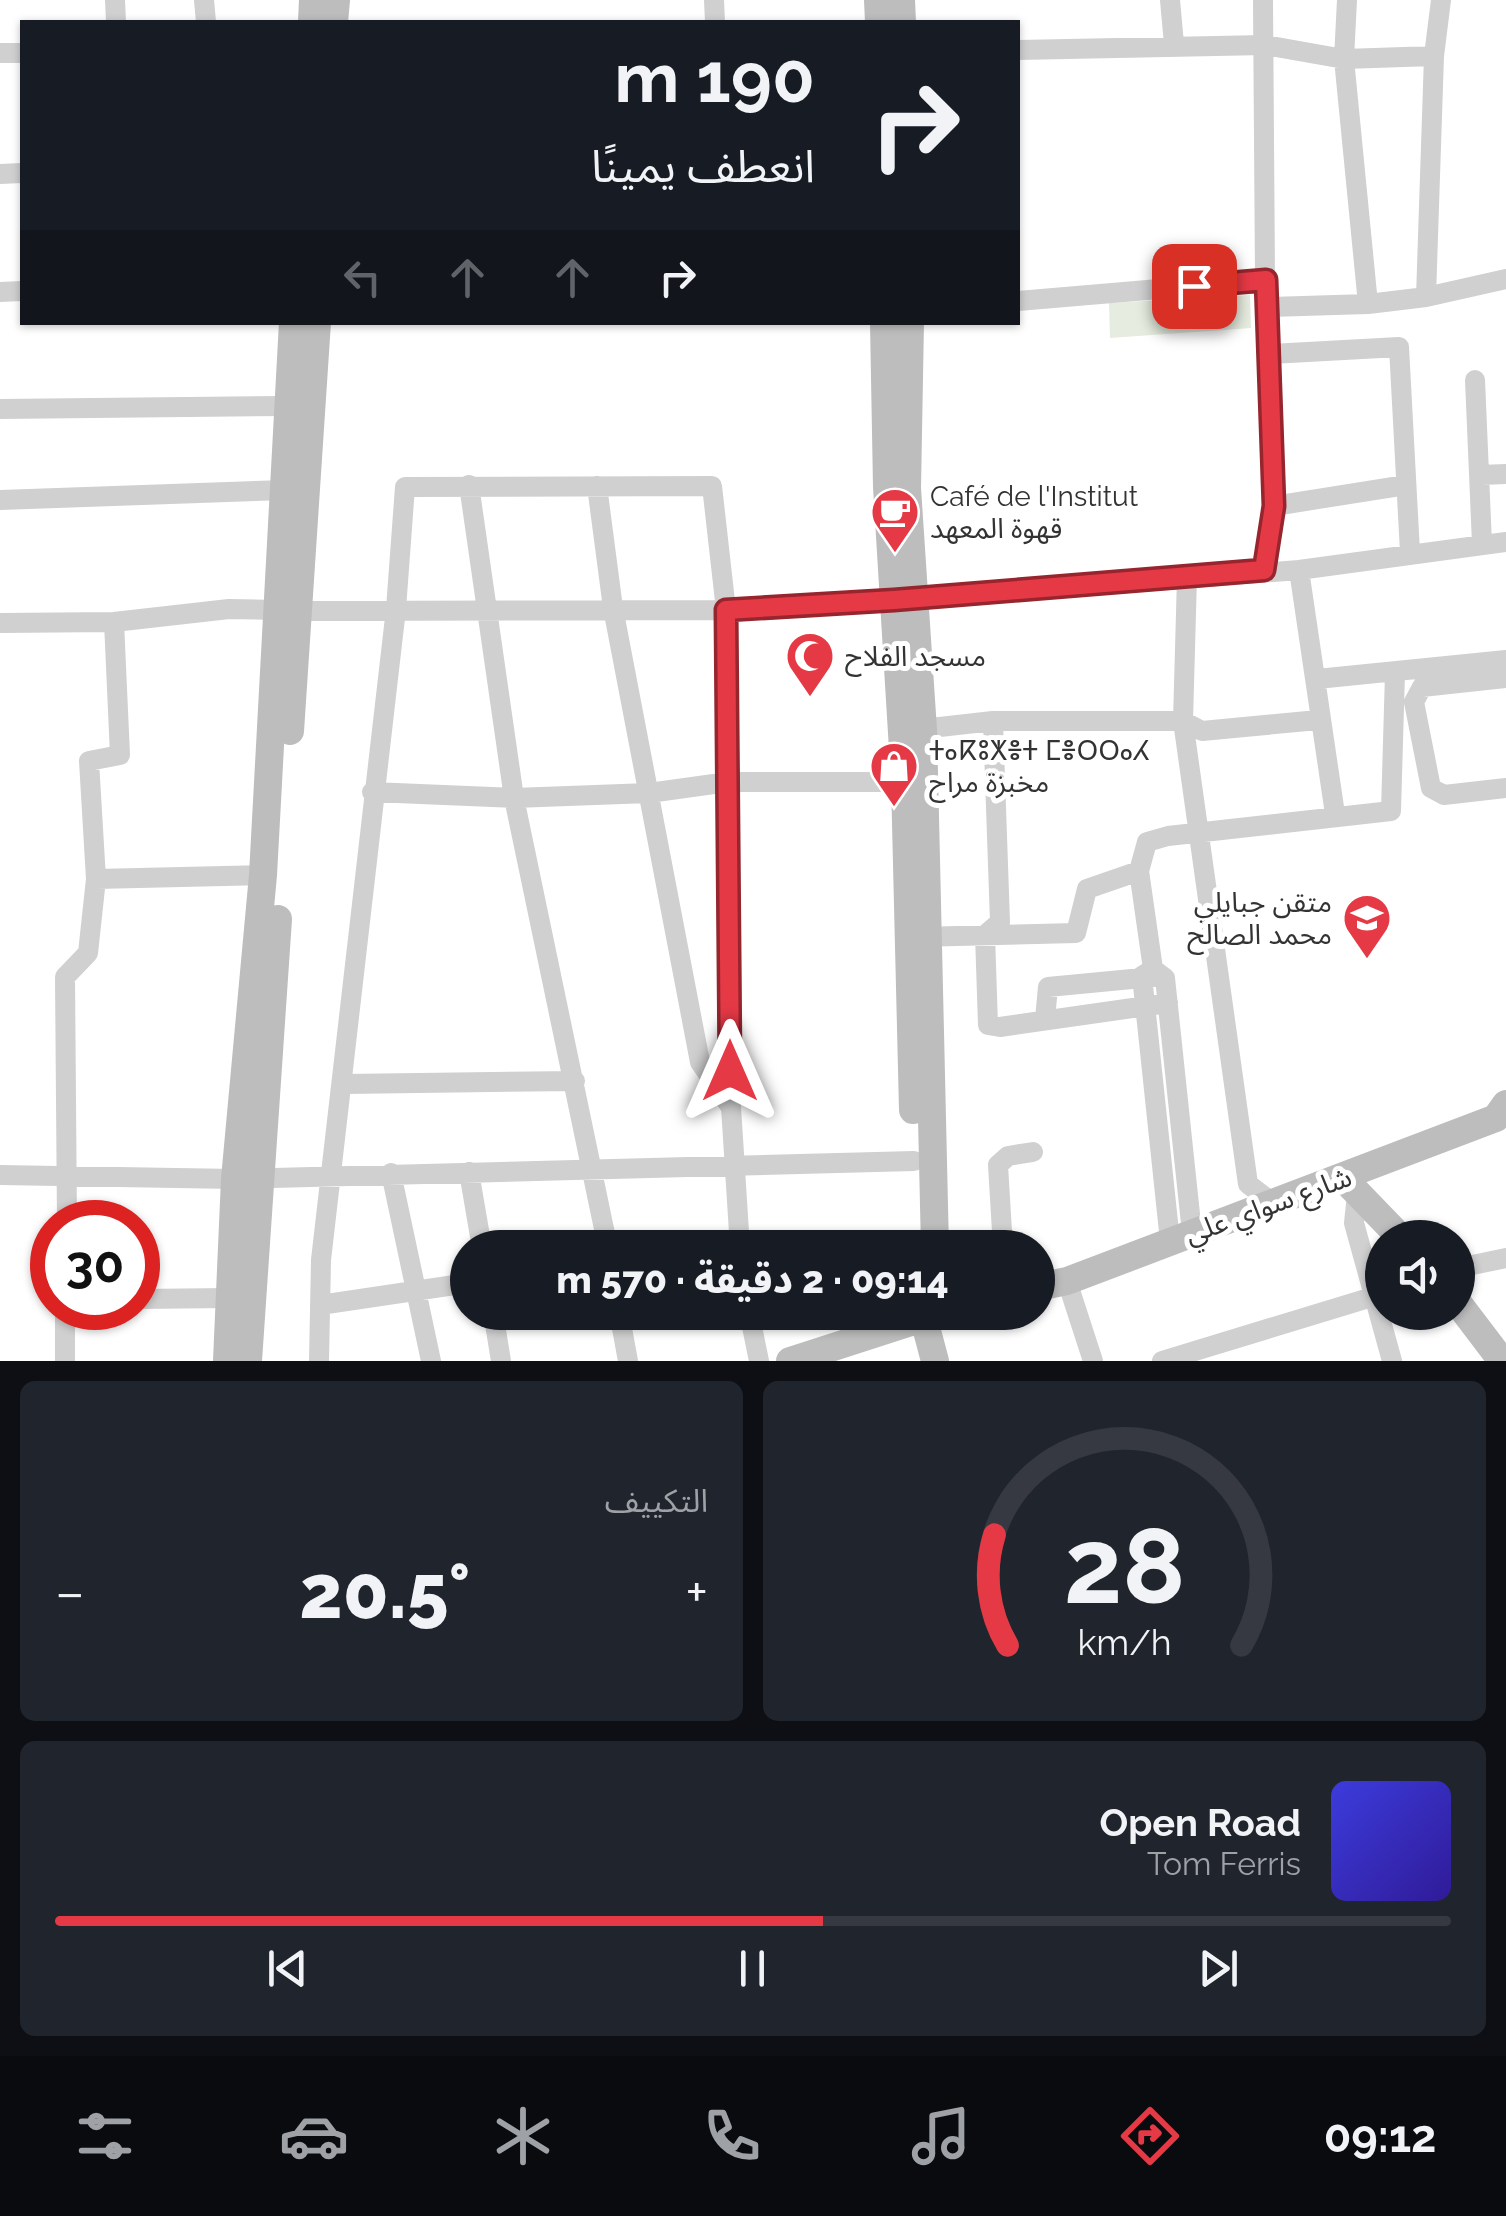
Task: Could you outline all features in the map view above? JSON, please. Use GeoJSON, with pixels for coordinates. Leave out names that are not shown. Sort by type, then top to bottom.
{"type":"FeatureCollection","features":[{"type":"Feature","properties":{"kind":"main road"},"geometry":{"type":"LineString","coordinates":[[226,1361],[230,1298],[248,1177],[287,611],[286,406],[293,325]]}},
{"type":"Feature","properties":{"kind":"main road"},"geometry":{"type":"LineString","coordinates":[[248,1361],[248,1177],[263,874],[316,325]]}},
{"type":"Feature","properties":{"kind":"main road"},"geometry":{"type":"LineString","coordinates":[[884,325],[905,600],[934,1230]]}},
{"type":"Feature","properties":{"kind":"main road"},"geometry":{"type":"LineString","coordinates":[[897,488],[910,325]]}},
{"type":"Feature","properties":{"kind":"main road"},"geometry":{"type":"LineString","coordinates":[[912,730],[905,782],[920,937],[916,1230]]}},
{"type":"Feature","properties":{"kind":"main road","name":"شارع سواي علي"},"geometry":{"type":"LineString","coordinates":[[1055,1284],[1273,1203],[1350,1186],[1503,1114]]}},
{"type":"Feature","properties":{"kind":"main road"},"geometry":{"type":"LineString","coordinates":[[1350,1186],[1383,1220]]}},
{"type":"Feature","properties":{"kind":"main road"},"geometry":{"type":"LineString","coordinates":[[1475,1325],[1502,1361]]}},
{"type":"Feature","properties":{"kind":"main road"},"geometry":{"type":"LineString","coordinates":[[790,1361],[881,1330]]}},
{"type":"Feature","properties":{"kind":"main road"},"geometry":{"type":"LineString","coordinates":[[930,1330],[935,1361]]}},
{"type":"Feature","properties":{"kind":"street"},"geometry":{"type":"LineString","coordinates":[[1170,0],[1174,44]]}},
{"type":"Feature","properties":{"kind":"street"},"geometry":{"type":"LineString","coordinates":[[1263,0],[1266,280],[1274,506],[1264,570]]}},
{"type":"Feature","properties":{"kind":"street"},"geometry":{"type":"LineString","coordinates":[[1347,0],[1344,59],[1368,304]]}},
{"type":"Feature","properties":{"kind":"street"},"geometry":{"type":"LineString","coordinates":[[1426,297],[1434,56],[1440,0]]}},
{"type":"Feature","properties":{"kind":"street"},"geometry":{"type":"LineString","coordinates":[[1020,50],[1265,45],[1344,59],[1434,56]]}},
{"type":"Feature","properties":{"kind":"street"},"geometry":{"type":"LineString","coordinates":[[1267,307],[1368,304],[1426,297],[1506,279]]}},
{"type":"Feature","properties":{"kind":"street"},"geometry":{"type":"LineString","coordinates":[[1020,301],[1266,280]]}},
{"type":"Feature","properties":{"kind":"street"},"geometry":{"type":"LineString","coordinates":[[1271,354],[1398,347],[1410,552]]}},
{"type":"Feature","properties":{"kind":"street"},"geometry":{"type":"LineString","coordinates":[[1475,380],[1482,544]]}},
{"type":"Feature","properties":{"kind":"street"},"geometry":{"type":"LineString","coordinates":[[0,409],[286,406]]}},
{"type":"Feature","properties":{"kind":"street"},"geometry":{"type":"LineString","coordinates":[[1481,475],[1506,474]]}},
{"type":"Feature","properties":{"kind":"street"},"geometry":{"type":"LineString","coordinates":[[469,484],[514,798],[605,1230]]}},
{"type":"Feature","properties":{"kind":"street"},"geometry":{"type":"LineString","coordinates":[[1274,506],[1406,485]]}},
{"type":"Feature","properties":{"kind":"street"},"geometry":{"type":"LineString","coordinates":[[597,486],[612,608],[700,1062],[731,1108]]}},
{"type":"Feature","properties":{"kind":"street"},"geometry":{"type":"LineString","coordinates":[[319,1361],[331,1174],[396,609],[404,487],[712,486],[726,610],[731,1108],[739,1230]]}},
{"type":"Feature","properties":{"kind":"street"},"geometry":{"type":"LineString","coordinates":[[0,500],[285,490]]}},
{"type":"Feature","properties":{"kind":"street"},"geometry":{"type":"LineString","coordinates":[[0,623],[114,622],[230,610],[726,610],[1299,570],[1506,542]]}},
{"type":"Feature","properties":{"kind":"street"},"geometry":{"type":"LineString","coordinates":[[1299,570],[1317,679],[1318,720],[1335,814]]}},
{"type":"Feature","properties":{"kind":"street"},"geometry":{"type":"LineString","coordinates":[[1187,577],[1183,721],[1248,1184],[1273,1203]]}},
{"type":"Feature","properties":{"kind":"street"},"geometry":{"type":"LineString","coordinates":[[68,1200],[65,977],[88,953],[96,879],[90,761],[120,755],[114,622]]}},
{"type":"Feature","properties":{"kind":"street"},"geometry":{"type":"LineString","coordinates":[[1317,679],[1506,660]]}},
{"type":"Feature","properties":{"kind":"street"},"geometry":{"type":"LineString","coordinates":[[1181,1237],[1168,1003],[1153,974],[1139,872],[1147,842],[1335,814],[1391,811],[1395,673]]}},
{"type":"Feature","properties":{"kind":"street"},"geometry":{"type":"LineString","coordinates":[[1506,678],[1422,687],[1414,702],[1431,788],[1444,795],[1506,788]]}},
{"type":"Feature","properties":{"kind":"street"},"geometry":{"type":"LineString","coordinates":[[912,730],[994,722],[1183,721],[1202,730],[1318,720]]}},
{"type":"Feature","properties":{"kind":"street"},"geometry":{"type":"LineString","coordinates":[[985,934],[1000,922],[994,722]]}},
{"type":"Feature","properties":{"kind":"street"},"geometry":{"type":"LineString","coordinates":[[372,792],[514,798],[649,793],[728,782],[905,782]]}},
{"type":"Feature","properties":{"kind":"street"},"geometry":{"type":"LineString","coordinates":[[920,937],[985,934],[1014,938],[1076,933],[1087,889],[1139,872]]}},
{"type":"Feature","properties":{"kind":"street"},"geometry":{"type":"LineString","coordinates":[[96,879],[263,874]]}},
{"type":"Feature","properties":{"kind":"street"},"geometry":{"type":"LineString","coordinates":[[985,934],[988,1025],[1168,1003]]}},
{"type":"Feature","properties":{"kind":"street"},"geometry":{"type":"LineString","coordinates":[[1046,1020],[1048,987],[1153,974]]}},
{"type":"Feature","properties":{"kind":"street"},"geometry":{"type":"LineString","coordinates":[[1153,974],[1144,1005],[1181,1237]]}},
{"type":"Feature","properties":{"kind":"street"},"geometry":{"type":"LineString","coordinates":[[344,1084],[575,1081]]}},
{"type":"Feature","properties":{"kind":"street"},"geometry":{"type":"LineString","coordinates":[[1002,1230],[998,1164],[1008,1156],[1034,1152]]}},
{"type":"Feature","properties":{"kind":"street"},"geometry":{"type":"LineString","coordinates":[[0,1175],[248,1177],[914,1161]]}},
{"type":"Feature","properties":{"kind":"street"},"geometry":{"type":"LineString","coordinates":[[469,1172],[479,1230]]}},
{"type":"Feature","properties":{"kind":"street"},"geometry":{"type":"LineString","coordinates":[[391,1174],[431,1361]]}},
{"type":"Feature","properties":{"kind":"street"},"geometry":{"type":"LineString","coordinates":[[1350,1186],[1354,1223],[1365,1256]]}},
{"type":"Feature","properties":{"kind":"street"},"geometry":{"type":"LineString","coordinates":[[1475,1264],[1506,1258]]}},
{"type":"Feature","properties":{"kind":"street"},"geometry":{"type":"LineString","coordinates":[[1068,1281],[1092,1361]]}},
{"type":"Feature","properties":{"kind":"street"},"geometry":{"type":"LineString","coordinates":[[320,1304],[450,1285]]}},
{"type":"Feature","properties":{"kind":"street"},"geometry":{"type":"LineString","coordinates":[[160,1299],[230,1298]]}},
{"type":"Feature","properties":{"kind":"street"},"geometry":{"type":"LineString","coordinates":[[1162,1361],[1365,1300]]}},
{"type":"Feature","properties":{"kind":"street"},"geometry":{"type":"LineString","coordinates":[[65,1330],[65,1361]]}},
{"type":"Feature","properties":{"kind":"street"},"geometry":{"type":"LineString","coordinates":[[496,1330],[501,1361]]}},
{"type":"Feature","properties":{"kind":"street"},"geometry":{"type":"LineString","coordinates":[[622,1330],[628,1361]]}},
{"type":"Feature","properties":{"kind":"street"},"geometry":{"type":"LineString","coordinates":[[753,1330],[759,1361]]}},
{"type":"Feature","properties":{"kind":"street"},"geometry":{"type":"LineString","coordinates":[[1385,1330],[1392,1361]]}},
{"type":"Feature","properties":{"kind":"shaded area"},"geometry":{"type":"Polygon","coordinates":[[[1250,295],[1251,328],[1110,338],[1109,303],[1250,295]]]}},
{"type":"Feature","properties":{"kind":"place","name":"Café de l'Institut قهوة المعهد"},"geometry":{"type":"Point","coordinates":[895,554]}},
{"type":"Feature","properties":{"kind":"place","name":"مسجد الفلاح"},"geometry":{"type":"Point","coordinates":[810,698]}},
{"type":"Feature","properties":{"kind":"place","name":"ⵜⴰⴽⵓⵅⴻⵜ ⵎⴻⵔⵔⴰⵃ مخبزة مراح"},"geometry":{"type":"Point","coordinates":[894,808]}},
{"type":"Feature","properties":{"kind":"place","name":"متقن جبايلي محمد الصالح"},"geometry":{"type":"Point","coordinates":[1367,960]}},
{"type":"Feature","properties":{"kind":"route"},"geometry":{"type":"LineString","coordinates":[[730,1071],[726,610],[1264,570],[1274,506],[1266,280],[1194,286]]}}]}
